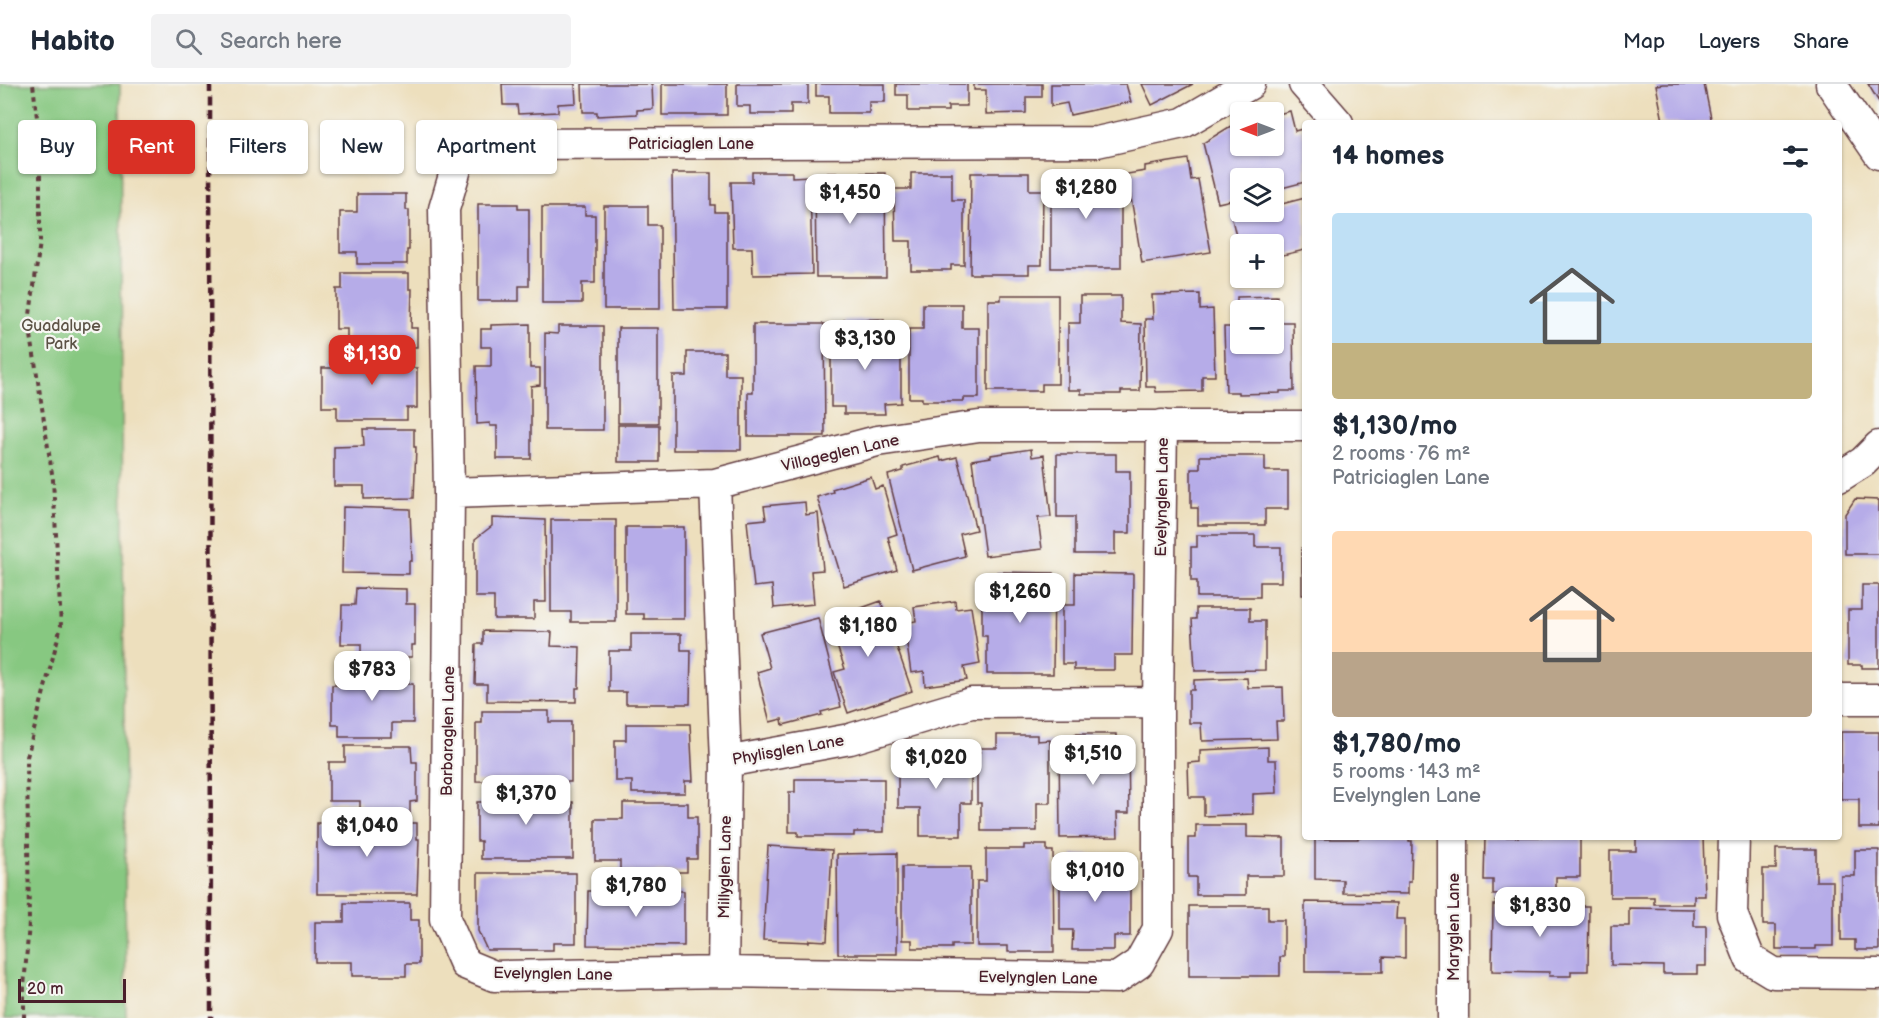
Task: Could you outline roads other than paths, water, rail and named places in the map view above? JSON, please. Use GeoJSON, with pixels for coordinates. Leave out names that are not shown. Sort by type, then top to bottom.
{"type":"FeatureCollection","features":[{"type":"Feature","properties":{"kind":"street","name":"Patriciaglen Lane"},"geometry":{"type":"LineString","coordinates":[[449,493],[444,209],[458,162],[488,144],[1097,142],[1183,123],[1250,84]]}},
{"type":"Feature","properties":{"kind":"street"},"geometry":{"type":"LineString","coordinates":[[1304,84],[1335,120]]}},
{"type":"Feature","properties":{"kind":"street"},"geometry":{"type":"LineString","coordinates":[[1831,84],[1879,154]]}},
{"type":"Feature","properties":{"kind":"street","name":"Evelynglen Lane"},"geometry":{"type":"LineString","coordinates":[[465,964],[494,976],[723,972],[1117,978],[1139,963],[1158,929],[1158,702],[1162,425]]}},
{"type":"Feature","properties":{"kind":"street","name":"Villageglen Lane"},"geometry":{"type":"LineString","coordinates":[[449,493],[715,483],[877,441],[979,426],[1302,426]]}},
{"type":"Feature","properties":{"kind":"street"},"geometry":{"type":"LineString","coordinates":[[1842,475],[1863,462],[1879,446]]}},
{"type":"Feature","properties":{"kind":"street","name":"Phylisglen Lane"},"geometry":{"type":"LineString","coordinates":[[715,483],[726,762],[850,739],[971,703],[1158,702]]}},
{"type":"Feature","properties":{"kind":"street","name":"Barbaraglen Lane"},"geometry":{"type":"LineString","coordinates":[[449,493],[445,920],[465,964]]}},
{"type":"Feature","properties":{"kind":"street"},"geometry":{"type":"LineString","coordinates":[[1842,699],[1879,699]]}},
{"type":"Feature","properties":{"kind":"street","name":"Millyglen Lane"},"geometry":{"type":"LineString","coordinates":[[723,972],[726,762]]}},
{"type":"Feature","properties":{"kind":"street","name":"Maryglen Lane"},"geometry":{"type":"LineString","coordinates":[[1453,840],[1453,1018]]}},
{"type":"Feature","properties":{"kind":"street"},"geometry":{"type":"LineString","coordinates":[[1734,840],[1732,914],[1750,959],[1773,973],[1879,974]]}},
{"type":"Feature","properties":{"kind":"railway"},"geometry":{"type":"LineString","coordinates":[[210,84],[211,1018]]}},
{"type":"Feature","properties":{"kind":"park label","name":"Guadalupe Park"},"geometry":{"type":"Point","coordinates":[61,334]}}]}
